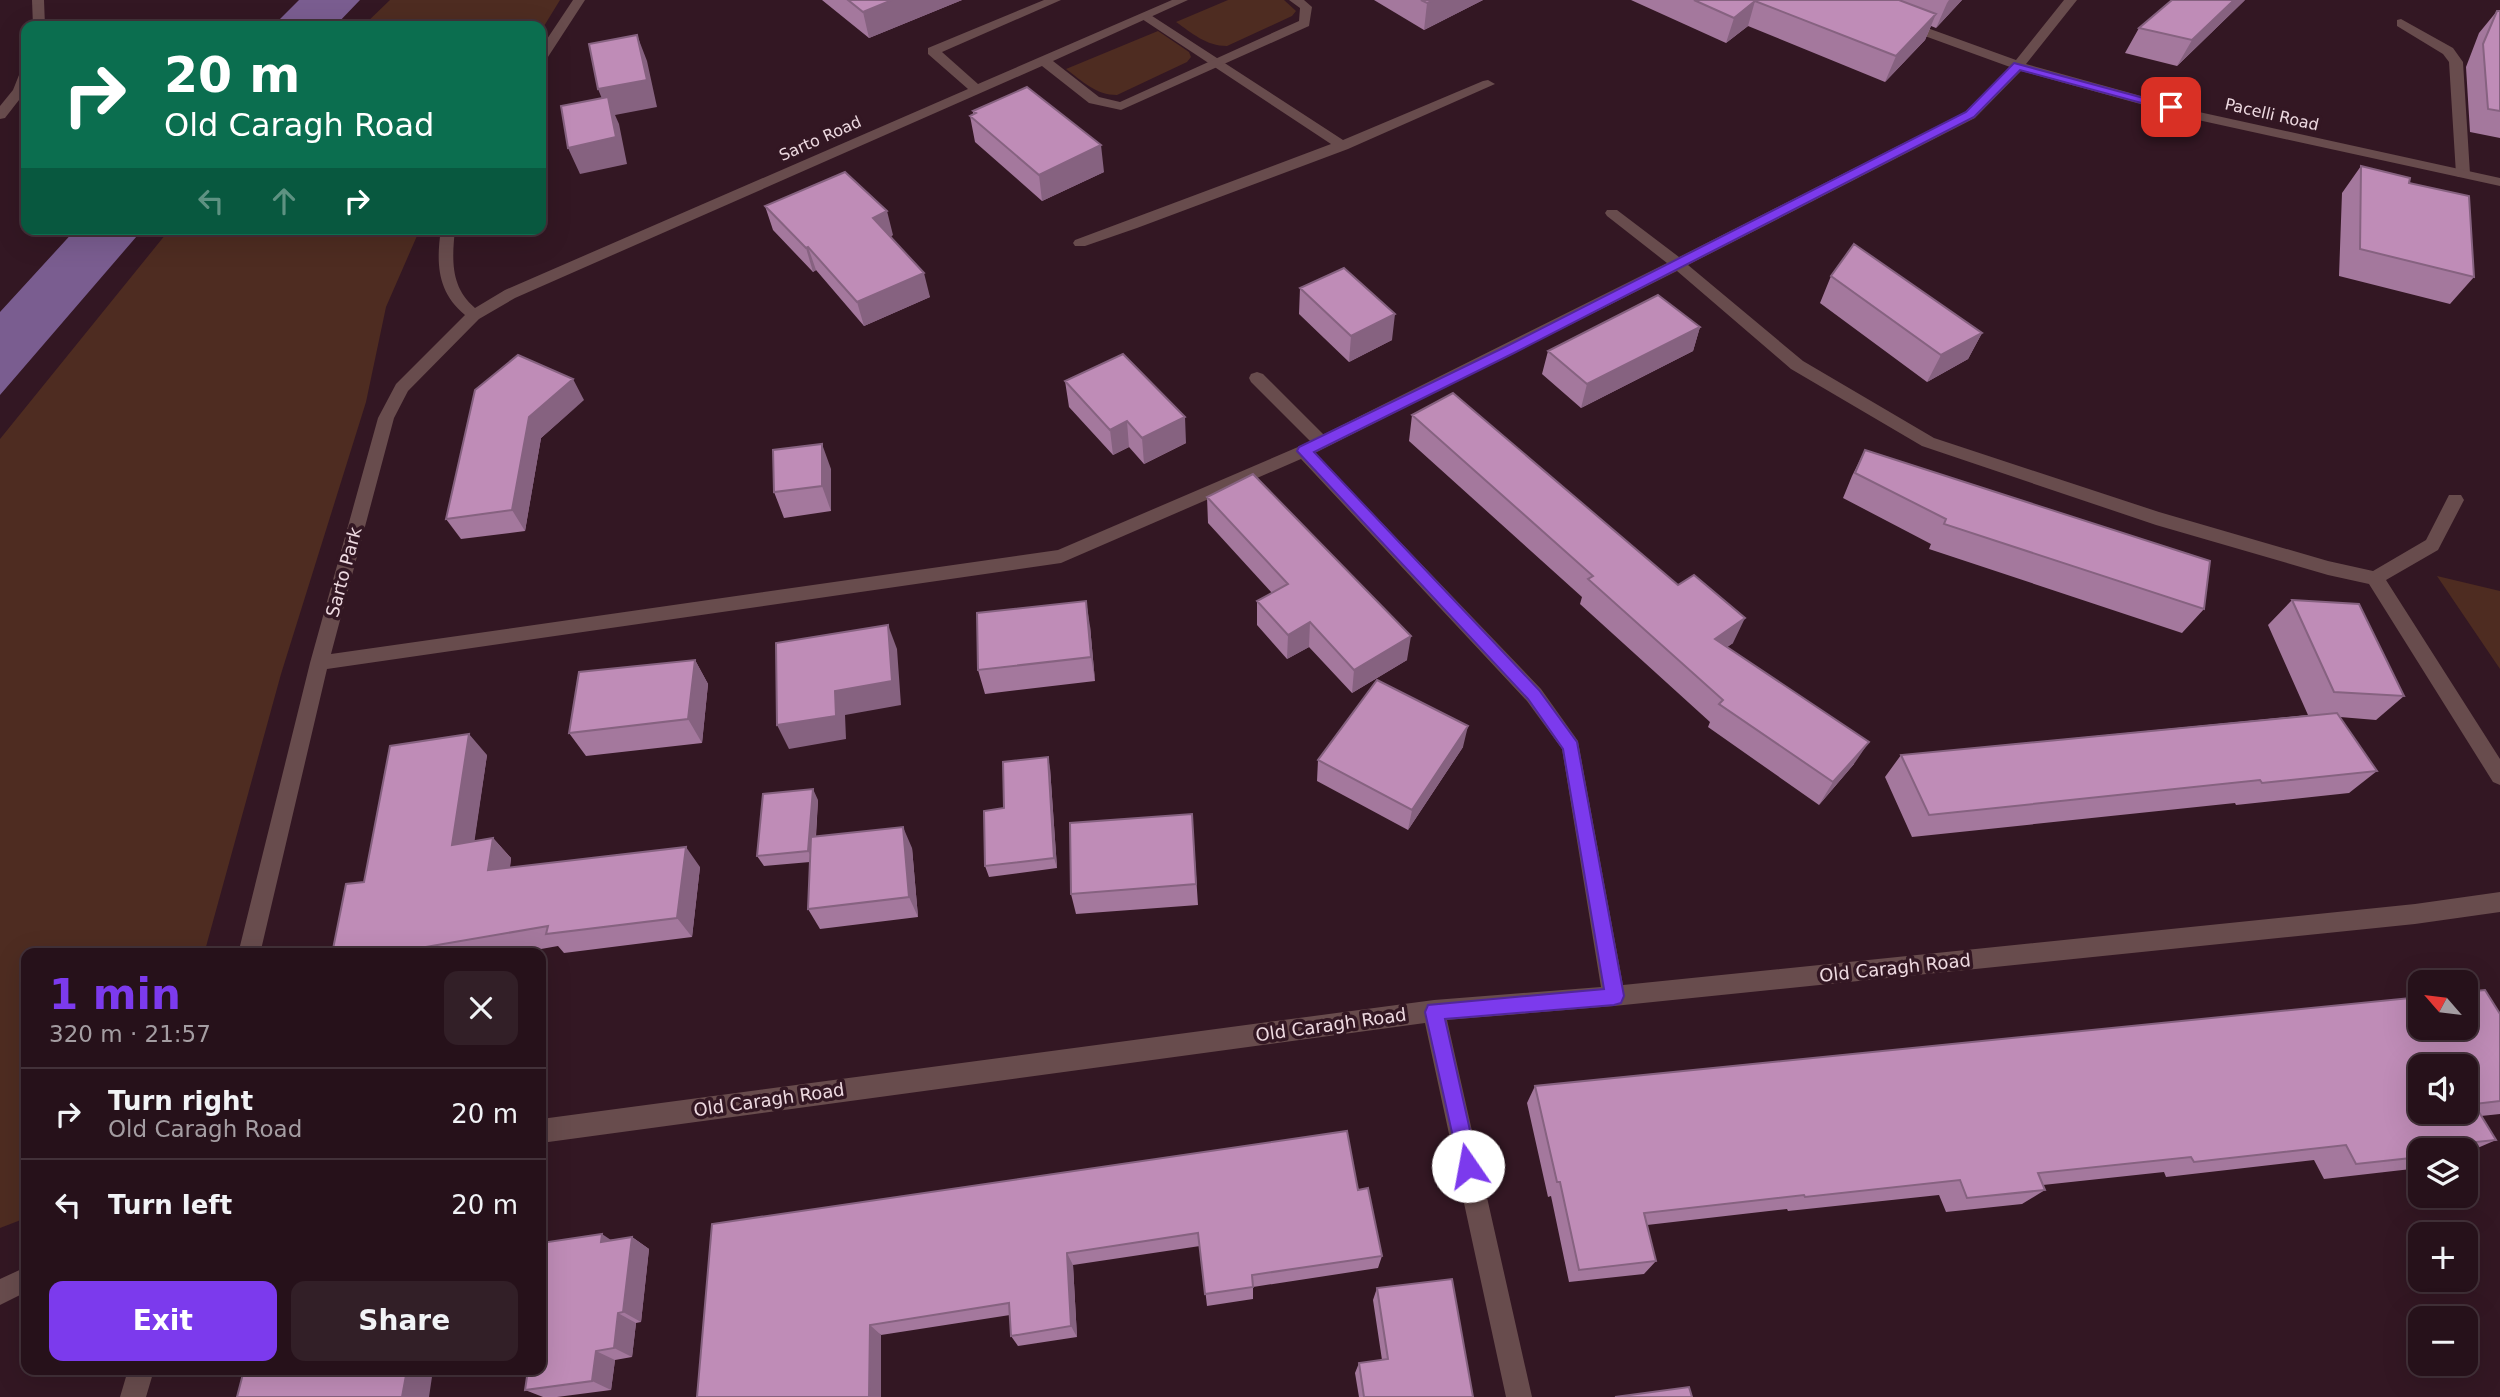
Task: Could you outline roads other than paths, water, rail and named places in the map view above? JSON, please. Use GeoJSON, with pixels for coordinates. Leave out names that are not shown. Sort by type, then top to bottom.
{"type":"FeatureCollection","features":[{"type":"Feature","properties":{"kind":"street"},"geometry":{"type":"LineString","coordinates":[[38,0],[39,21]]}},
{"type":"Feature","properties":{"kind":"street"},"geometry":{"type":"LineString","coordinates":[[546,50],[579,0]]}},
{"type":"Feature","properties":{"kind":"street"},"geometry":{"type":"LineString","coordinates":[[976,89],[933,51],[1055,0]]}},
{"type":"Feature","properties":{"kind":"street","name":"Sarto Road"},"geometry":{"type":"LineString","coordinates":[[474,315],[510,294],[1182,0]]}},
{"type":"Feature","properties":{"kind":"street"},"geometry":{"type":"LineString","coordinates":[[1043,60],[1094,100],[1121,106],[1305,23],[1306,7],[1295,0]]}},
{"type":"Feature","properties":{"kind":"street"},"geometry":{"type":"LineString","coordinates":[[319,663],[1061,556],[1313,447],[1970,115],[2018,66],[2071,0]]}},
{"type":"Feature","properties":{"kind":"street"},"geometry":{"type":"LineString","coordinates":[[1146,16],[1343,146]]}},
{"type":"Feature","properties":{"kind":"street","name":"Pacelli Road"},"geometry":{"type":"LineString","coordinates":[[1891,19],[2018,66],[2250,127],[2500,182]]}},
{"type":"Feature","properties":{"kind":"street"},"geometry":{"type":"LineString","coordinates":[[2401,23],[2448,51],[2456,62],[2463,174]]}},
{"type":"Feature","properties":{"kind":"street"},"geometry":{"type":"LineString","coordinates":[[0,115],[21,86]]}},
{"type":"Feature","properties":{"kind":"street"},"geometry":{"type":"LineString","coordinates":[[1612,213],[1678,264],[1797,365],[1928,442],[2156,518],[2328,568],[2375,578],[2432,545],[2455,500]]}},
{"type":"Feature","properties":{"kind":"street"},"geometry":{"type":"LineString","coordinates":[[448,235],[446,280],[457,303],[474,315]]}},
{"type":"Feature","properties":{"kind":"street","name":"Sarto Park"},"geometry":{"type":"LineString","coordinates":[[250,948],[319,663],[386,418],[402,388],[474,315]]}},
{"type":"Feature","properties":{"kind":"street"},"geometry":{"type":"LineString","coordinates":[[1257,378],[1313,447],[1534,695],[1571,747],[1614,996]]}},
{"type":"Feature","properties":{"kind":"street"},"geometry":{"type":"LineString","coordinates":[[2375,578],[2500,776]]}},
{"type":"Feature","properties":{"kind":"street","name":"Old Caragh Road"},"geometry":{"type":"LineString","coordinates":[[546,1130],[1434,1012],[2415,914],[2500,902]]}},
{"type":"Feature","properties":{"kind":"street"},"geometry":{"type":"LineString","coordinates":[[1434,1012],[1518,1397]]}},
{"type":"Feature","properties":{"kind":"street"},"geometry":{"type":"LineString","coordinates":[[0,1292],[21,1282]]}},
{"type":"Feature","properties":{"kind":"street"},"geometry":{"type":"LineString","coordinates":[[133,1397],[140,1375]]}},
{"type":"Feature","properties":{"kind":"lane"},"geometry":{"type":"LineString","coordinates":[[1080,243],[1200,202],[1343,146],[1488,84]]}}]}
